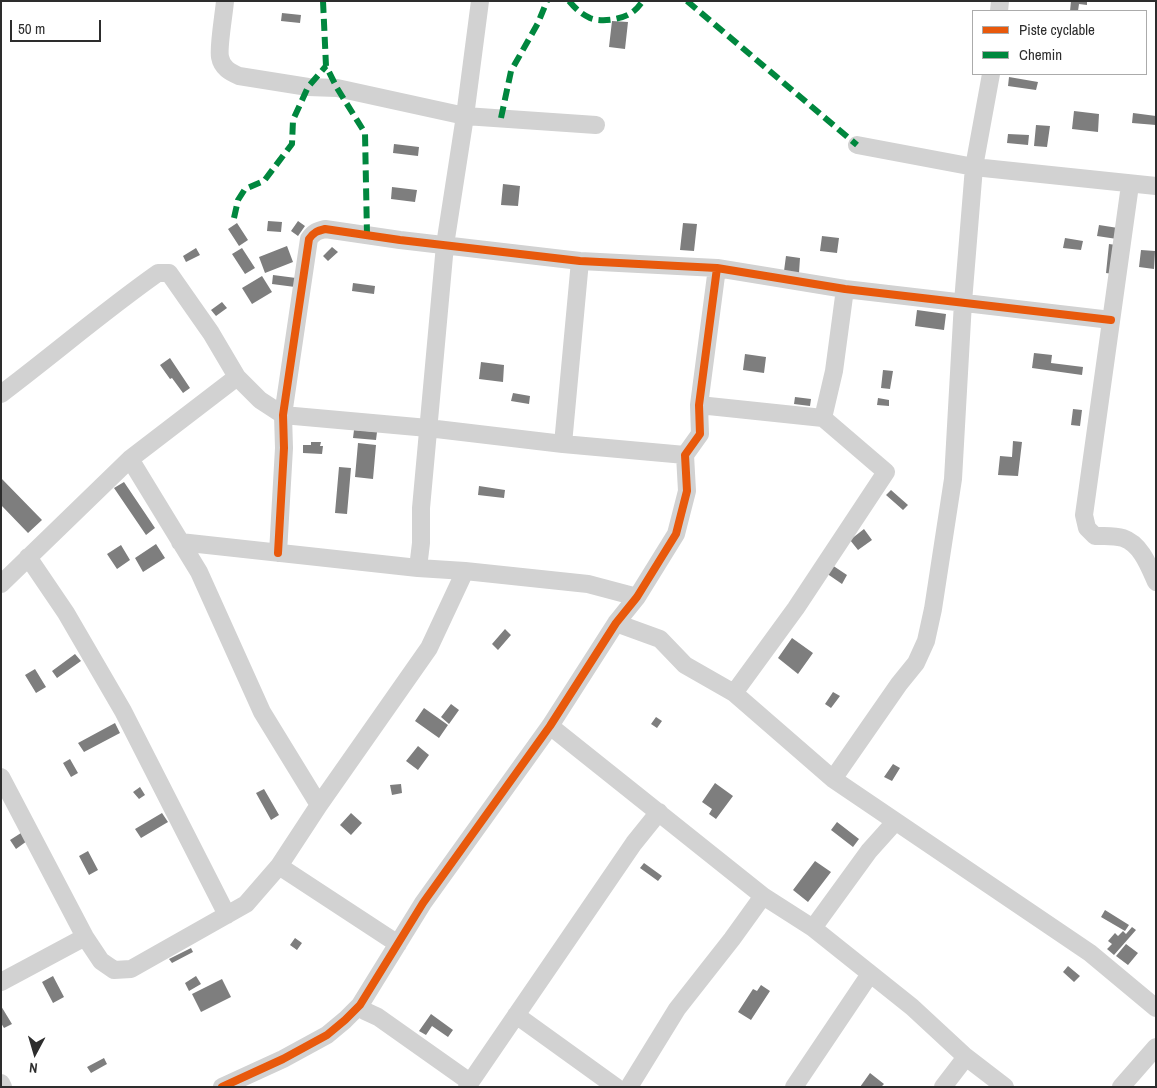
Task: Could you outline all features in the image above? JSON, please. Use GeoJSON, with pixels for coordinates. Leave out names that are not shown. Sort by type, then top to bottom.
{"type":"FeatureCollection","features":[{"type":"Feature","properties":{"kind":"street"},"geometry":{"type":"LineString","coordinates":[[225,1],[220,56],[224,66],[230,72],[239,76],[308,87],[337,88],[447,114],[596,125]]}},
{"type":"Feature","properties":{"kind":"street"},"geometry":{"type":"LineString","coordinates":[[418,568],[421,543],[421,508],[445,245],[480,1]]}},
{"type":"Feature","properties":{"kind":"street"},"geometry":{"type":"LineString","coordinates":[[833,779],[899,684],[916,663],[926,641],[933,609],[953,479],[963,302],[974,167],[991,75]]}},
{"type":"Feature","properties":{"kind":"street"},"geometry":{"type":"LineString","coordinates":[[857,145],[974,167],[1156,186]]}},
{"type":"Feature","properties":{"kind":"street"},"geometry":{"type":"LineString","coordinates":[[1130,184],[1084,515],[1087,528],[1094,536],[1124,538],[1138,548],[1149,565],[1156,582]]}},
{"type":"Feature","properties":{"kind":"street"},"geometry":{"type":"LineString","coordinates":[[278,553],[284,415],[309,239],[314,232],[325,229],[580,261],[717,268],[845,289],[1111,320]]}},
{"type":"Feature","properties":{"kind":"street"},"geometry":{"type":"LineString","coordinates":[[562,444],[580,261]]}},
{"type":"Feature","properties":{"kind":"street"},"geometry":{"type":"LineString","coordinates":[[222,1087],[283,1059],[327,1034],[360,1005],[422,903],[550,726],[616,623],[637,597],[676,534],[687,491],[685,455],[700,434],[699,404],[717,268]]}},
{"type":"Feature","properties":{"kind":"street"},"geometry":{"type":"LineString","coordinates":[[1,394],[43,363],[117,302],[158,273],[164,272],[169,273],[211,333],[238,377],[260,400],[284,415],[685,455]]}},
{"type":"Feature","properties":{"kind":"street"},"geometry":{"type":"LineString","coordinates":[[823,418],[834,371],[845,289]]}},
{"type":"Feature","properties":{"kind":"street"},"geometry":{"type":"LineString","coordinates":[[1,584],[130,459],[238,377]]}},
{"type":"Feature","properties":{"kind":"street"},"geometry":{"type":"LineString","coordinates":[[699,404],[823,418],[886,472],[796,608],[734,692]]}},
{"type":"Feature","properties":{"kind":"street"},"geometry":{"type":"LineString","coordinates":[[130,459],[199,572],[262,712],[319,805]]}},
{"type":"Feature","properties":{"kind":"street"},"geometry":{"type":"LineString","coordinates":[[180,542],[588,584],[637,597]]}},
{"type":"Feature","properties":{"kind":"street"},"geometry":{"type":"LineString","coordinates":[[28,557],[66,613],[123,710],[227,915]]}},
{"type":"Feature","properties":{"kind":"street"},"geometry":{"type":"LineString","coordinates":[[1,777],[85,937],[101,961],[114,970],[131,969],[246,904],[279,866],[319,805],[429,648],[464,571]]}},
{"type":"Feature","properties":{"kind":"street"},"geometry":{"type":"LineString","coordinates":[[616,623],[660,639],[685,665],[734,692],[833,779],[1090,953],[1156,1008]]}},
{"type":"Feature","properties":{"kind":"street"},"geometry":{"type":"LineString","coordinates":[[550,726],[763,896],[813,928],[912,1007],[966,1057],[1004,1087]]}},
{"type":"Feature","properties":{"kind":"street"},"geometry":{"type":"LineString","coordinates":[[360,1005],[365,1011],[378,1017],[469,1084],[634,843],[659,812]]}},
{"type":"Feature","properties":{"kind":"street"},"geometry":{"type":"LineString","coordinates":[[813,928],[869,851],[895,822]]}},
{"type":"Feature","properties":{"kind":"street"},"geometry":{"type":"LineString","coordinates":[[279,866],[398,944]]}},
{"type":"Feature","properties":{"kind":"street"},"geometry":{"type":"LineString","coordinates":[[629,1087],[677,1008],[732,939],[763,896]]}},
{"type":"Feature","properties":{"kind":"street"},"geometry":{"type":"LineString","coordinates":[[1,982],[85,937]]}},
{"type":"Feature","properties":{"kind":"street"},"geometry":{"type":"LineString","coordinates":[[794,1087],[870,974]]}},
{"type":"Feature","properties":{"kind":"street"},"geometry":{"type":"LineString","coordinates":[[516,1015],[616,1087]]}},
{"type":"Feature","properties":{"kind":"street"},"geometry":{"type":"LineString","coordinates":[[1121,1087],[1156,1047]]}},
{"type":"Feature","properties":{"kind":"street"},"geometry":{"type":"LineString","coordinates":[[944,1087],[966,1057]]}},
{"type":"Feature","properties":{"kind":"street"},"geometry":{"type":"LineString","coordinates":[[1,1083],[3,1087]]}},
{"type":"Feature","properties":{"kind":"building"},"geometry":{"type":"Polygon","coordinates":[[[1071,1],[1087,1],[1087,5],[1079,4],[1078,10],[1070,10],[1071,1]]]}},
{"type":"Feature","properties":{"kind":"building"},"geometry":{"type":"Polygon","coordinates":[[[282,13],[301,15],[300,23],[281,21],[282,13]]]}},
{"type":"Feature","properties":{"kind":"building"},"geometry":{"type":"Polygon","coordinates":[[[612,21],[628,22],[625,49],[609,47],[612,21]]]}},
{"type":"Feature","properties":{"kind":"building"},"geometry":{"type":"Polygon","coordinates":[[[1009,77],[1038,82],[1036,90],[1008,86],[1009,77]]]}},
{"type":"Feature","properties":{"kind":"building"},"geometry":{"type":"Polygon","coordinates":[[[1074,111],[1099,114],[1098,132],[1072,129],[1074,111]]]}},
{"type":"Feature","properties":{"kind":"building"},"geometry":{"type":"Polygon","coordinates":[[[1133,113],[1156,116],[1156,125],[1132,123],[1133,113]]]}},
{"type":"Feature","properties":{"kind":"building"},"geometry":{"type":"Polygon","coordinates":[[[1036,125],[1050,126],[1047,147],[1034,146],[1036,125]]]}},
{"type":"Feature","properties":{"kind":"building"},"geometry":{"type":"Polygon","coordinates":[[[1008,134],[1029,135],[1028,145],[1007,143],[1008,134]]]}},
{"type":"Feature","properties":{"kind":"building"},"geometry":{"type":"Polygon","coordinates":[[[394,144],[419,147],[418,156],[393,153],[394,144]]]}},
{"type":"Feature","properties":{"kind":"building"},"geometry":{"type":"Polygon","coordinates":[[[503,184],[520,186],[518,206],[501,205],[503,184]]]}},
{"type":"Feature","properties":{"kind":"building"},"geometry":{"type":"Polygon","coordinates":[[[392,187],[417,190],[415,202],[391,199],[392,187]]]}},
{"type":"Feature","properties":{"kind":"building"},"geometry":{"type":"Polygon","coordinates":[[[268,221],[282,222],[281,232],[267,231],[268,221]]]}},
{"type":"Feature","properties":{"kind":"building"},"geometry":{"type":"Polygon","coordinates":[[[298,221],[305,226],[298,236],[291,231],[298,221]]]}},
{"type":"Feature","properties":{"kind":"building"},"geometry":{"type":"Polygon","coordinates":[[[237,223],[248,240],[239,246],[228,229],[237,223]]]}},
{"type":"Feature","properties":{"kind":"building"},"geometry":{"type":"Polygon","coordinates":[[[683,223],[697,224],[694,251],[680,250],[683,223]]]}},
{"type":"Feature","properties":{"kind":"building"},"geometry":{"type":"Polygon","coordinates":[[[1099,225],[1118,228],[1117,239],[1097,236],[1099,225]]]}},
{"type":"Feature","properties":{"kind":"building"},"geometry":{"type":"Polygon","coordinates":[[[822,236],[839,238],[837,253],[820,251],[822,236]]]}},
{"type":"Feature","properties":{"kind":"building"},"geometry":{"type":"Polygon","coordinates":[[[1065,238],[1083,241],[1081,250],[1063,248],[1065,238]]]}},
{"type":"Feature","properties":{"kind":"building"},"geometry":{"type":"Polygon","coordinates":[[[1109,244],[1116,245],[1113,274],[1106,273],[1109,244]]]}},
{"type":"Feature","properties":{"kind":"building"},"geometry":{"type":"Polygon","coordinates":[[[287,246],[293,262],[265,273],[259,257],[287,246]]]}},
{"type":"Feature","properties":{"kind":"building"},"geometry":{"type":"Polygon","coordinates":[[[332,247],[338,252],[328,261],[323,256],[332,247]]]}},
{"type":"Feature","properties":{"kind":"building"},"geometry":{"type":"Polygon","coordinates":[[[196,248],[200,255],[186,262],[183,256],[196,248]]]}},
{"type":"Feature","properties":{"kind":"building"},"geometry":{"type":"Polygon","coordinates":[[[242,248],[255,268],[245,274],[232,254],[242,248]]]}},
{"type":"Feature","properties":{"kind":"building"},"geometry":{"type":"Polygon","coordinates":[[[1141,250],[1155,251],[1154,269],[1139,267],[1141,250]]]}},
{"type":"Feature","properties":{"kind":"building"},"geometry":{"type":"Polygon","coordinates":[[[786,256],[800,258],[799,273],[784,271],[786,256]]]}},
{"type":"Feature","properties":{"kind":"building"},"geometry":{"type":"Polygon","coordinates":[[[273,275],[296,278],[295,287],[272,284],[273,275]]]}},
{"type":"Feature","properties":{"kind":"building"},"geometry":{"type":"Polygon","coordinates":[[[262,276],[272,292],[252,304],[242,288],[262,276]]]}},
{"type":"Feature","properties":{"kind":"building"},"geometry":{"type":"Polygon","coordinates":[[[353,283],[375,286],[374,294],[352,291],[353,283]]]}},
{"type":"Feature","properties":{"kind":"building"},"geometry":{"type":"Polygon","coordinates":[[[222,302],[227,308],[216,316],[211,310],[222,302]]]}},
{"type":"Feature","properties":{"kind":"building"},"geometry":{"type":"Polygon","coordinates":[[[917,310],[946,314],[944,330],[915,326],[917,310]]]}},
{"type":"Feature","properties":{"kind":"building"},"geometry":{"type":"Polygon","coordinates":[[[1034,353],[1052,355],[1051,363],[1083,367],[1082,375],[1032,368],[1034,353]]]}},
{"type":"Feature","properties":{"kind":"building"},"geometry":{"type":"Polygon","coordinates":[[[745,354],[766,357],[764,373],[743,370],[745,354]]]}},
{"type":"Feature","properties":{"kind":"building"},"geometry":{"type":"Polygon","coordinates":[[[170,358],[190,388],[183,393],[160,365],[170,358]]]}},
{"type":"Feature","properties":{"kind":"building"},"geometry":{"type":"Polygon","coordinates":[[[481,362],[504,365],[503,382],[479,379],[481,362]]]}},
{"type":"Feature","properties":{"kind":"building"},"geometry":{"type":"Polygon","coordinates":[[[883,370],[893,371],[890,389],[881,388],[883,370]]]}},
{"type":"Feature","properties":{"kind":"building"},"geometry":{"type":"Polygon","coordinates":[[[513,393],[530,396],[529,404],[511,401],[513,393]]]}},
{"type":"Feature","properties":{"kind":"building"},"geometry":{"type":"Polygon","coordinates":[[[795,397],[811,399],[810,406],[794,404],[795,397]]]}},
{"type":"Feature","properties":{"kind":"building"},"geometry":{"type":"Polygon","coordinates":[[[878,398],[889,400],[889,406],[877,405],[878,398]]]}},
{"type":"Feature","properties":{"kind":"building"},"geometry":{"type":"Polygon","coordinates":[[[1073,409],[1082,410],[1080,426],[1071,425],[1073,409]]]}},
{"type":"Feature","properties":{"kind":"building"},"geometry":{"type":"Polygon","coordinates":[[[354,430],[377,432],[376,440],[353,438],[354,430]]]}},
{"type":"Feature","properties":{"kind":"building"},"geometry":{"type":"Polygon","coordinates":[[[1013,441],[1022,442],[1018,476],[998,475],[1000,456],[1012,457],[1013,441]]]}},
{"type":"Feature","properties":{"kind":"building"},"geometry":{"type":"Polygon","coordinates":[[[311,442],[321,442],[320,446],[323,446],[322,454],[303,453],[303,445],[311,445],[311,442]]]}},
{"type":"Feature","properties":{"kind":"building"},"geometry":{"type":"Polygon","coordinates":[[[358,443],[376,445],[373,479],[355,477],[358,443]]]}},
{"type":"Feature","properties":{"kind":"building"},"geometry":{"type":"Polygon","coordinates":[[[339,467],[351,468],[347,514],[335,513],[339,467]]]}},
{"type":"Feature","properties":{"kind":"building"},"geometry":{"type":"Polygon","coordinates":[[[1,478],[42,520],[28,533],[1,505],[1,478]]]}},
{"type":"Feature","properties":{"kind":"building"},"geometry":{"type":"Polygon","coordinates":[[[124,482],[155,528],[146,535],[114,488],[124,482]]]}},
{"type":"Feature","properties":{"kind":"building"},"geometry":{"type":"Polygon","coordinates":[[[479,486],[505,490],[504,498],[478,495],[479,486]]]}},
{"type":"Feature","properties":{"kind":"building"},"geometry":{"type":"Polygon","coordinates":[[[891,490],[908,505],[903,510],[886,495],[891,490]]]}},
{"type":"Feature","properties":{"kind":"building"},"geometry":{"type":"Polygon","coordinates":[[[864,529],[872,540],[858,550],[850,540],[864,529]]]}},
{"type":"Feature","properties":{"kind":"building"},"geometry":{"type":"Polygon","coordinates":[[[156,544],[165,558],[143,572],[135,558],[156,544]]]}},
{"type":"Feature","properties":{"kind":"building"},"geometry":{"type":"Polygon","coordinates":[[[121,545],[130,560],[117,569],[107,554],[121,545]]]}},
{"type":"Feature","properties":{"kind":"building"},"geometry":{"type":"Polygon","coordinates":[[[832,565],[847,575],[842,584],[826,573],[832,565]]]}},
{"type":"Feature","properties":{"kind":"building"},"geometry":{"type":"Polygon","coordinates":[[[505,629],[511,635],[498,650],[492,644],[505,629]]]}},
{"type":"Feature","properties":{"kind":"building"},"geometry":{"type":"Polygon","coordinates":[[[792,638],[813,653],[798,674],[778,658],[792,638]]]}},
{"type":"Feature","properties":{"kind":"building"},"geometry":{"type":"Polygon","coordinates":[[[75,654],[81,661],[57,678],[52,671],[75,654]]]}},
{"type":"Feature","properties":{"kind":"building"},"geometry":{"type":"Polygon","coordinates":[[[35,669],[46,687],[36,693],[25,675],[35,669]]]}},
{"type":"Feature","properties":{"kind":"building"},"geometry":{"type":"Polygon","coordinates":[[[833,692],[840,696],[831,708],[825,704],[833,692]]]}},
{"type":"Feature","properties":{"kind":"building"},"geometry":{"type":"Polygon","coordinates":[[[451,704],[459,710],[449,724],[441,717],[451,704]]]}},
{"type":"Feature","properties":{"kind":"building"},"geometry":{"type":"Polygon","coordinates":[[[424,708],[448,725],[439,738],[415,721],[424,708]]]}},
{"type":"Feature","properties":{"kind":"building"},"geometry":{"type":"Polygon","coordinates":[[[656,717],[662,721],[657,728],[651,724],[656,717]]]}},
{"type":"Feature","properties":{"kind":"building"},"geometry":{"type":"Polygon","coordinates":[[[115,723],[120,733],[84,752],[78,743],[115,723]]]}},
{"type":"Feature","properties":{"kind":"building"},"geometry":{"type":"Polygon","coordinates":[[[418,746],[429,755],[418,770],[406,761],[418,746]]]}},
{"type":"Feature","properties":{"kind":"building"},"geometry":{"type":"Polygon","coordinates":[[[70,759],[78,773],[71,777],[63,763],[70,759]]]}},
{"type":"Feature","properties":{"kind":"building"},"geometry":{"type":"Polygon","coordinates":[[[893,764],[900,768],[892,781],[884,777],[893,764]]]}},
{"type":"Feature","properties":{"kind":"building"},"geometry":{"type":"Polygon","coordinates":[[[715,783],[733,796],[716,819],[709,814],[712,809],[702,802],[715,783]]]}},
{"type":"Feature","properties":{"kind":"building"},"geometry":{"type":"Polygon","coordinates":[[[401,784],[402,793],[392,795],[390,785],[401,784]]]}},
{"type":"Feature","properties":{"kind":"building"},"geometry":{"type":"Polygon","coordinates":[[[140,787],[145,795],[139,799],[133,792],[140,787]]]}},
{"type":"Feature","properties":{"kind":"building"},"geometry":{"type":"Polygon","coordinates":[[[264,789],[279,815],[271,820],[256,793],[264,789]]]}},
{"type":"Feature","properties":{"kind":"building"},"geometry":{"type":"Polygon","coordinates":[[[162,813],[168,822],[141,838],[135,829],[162,813]]]}},
{"type":"Feature","properties":{"kind":"building"},"geometry":{"type":"Polygon","coordinates":[[[351,813],[362,823],[351,835],[340,825],[351,813]]]}},
{"type":"Feature","properties":{"kind":"building"},"geometry":{"type":"Polygon","coordinates":[[[837,822],[859,839],[853,847],[831,830],[837,822]]]}},
{"type":"Feature","properties":{"kind":"building"},"geometry":{"type":"Polygon","coordinates":[[[21,833],[27,841],[16,849],[10,840],[21,833]]]}},
{"type":"Feature","properties":{"kind":"building"},"geometry":{"type":"Polygon","coordinates":[[[88,851],[98,870],[89,875],[79,856],[88,851]]]}},
{"type":"Feature","properties":{"kind":"building"},"geometry":{"type":"Polygon","coordinates":[[[815,861],[831,872],[808,902],[793,890],[815,861]]]}},
{"type":"Feature","properties":{"kind":"building"},"geometry":{"type":"Polygon","coordinates":[[[644,863],[662,876],[658,881],[640,868],[644,863]]]}},
{"type":"Feature","properties":{"kind":"building"},"geometry":{"type":"Polygon","coordinates":[[[1105,910],[1129,925],[1125,931],[1101,917],[1105,910]]]}},
{"type":"Feature","properties":{"kind":"building"},"geometry":{"type":"Polygon","coordinates":[[[1132,927],[1136,930],[1114,955],[1107,949],[1112,944],[1108,941],[1115,933],[1118,936],[1123,931],[1126,934],[1132,927]]]}},
{"type":"Feature","properties":{"kind":"building"},"geometry":{"type":"Polygon","coordinates":[[[295,938],[302,943],[297,950],[290,945],[295,938]]]}},
{"type":"Feature","properties":{"kind":"building"},"geometry":{"type":"Polygon","coordinates":[[[1126,944],[1138,953],[1128,965],[1116,956],[1126,944]]]}},
{"type":"Feature","properties":{"kind":"building"},"geometry":{"type":"Polygon","coordinates":[[[191,948],[193,952],[172,963],[169,959],[191,948]]]}},
{"type":"Feature","properties":{"kind":"building"},"geometry":{"type":"Polygon","coordinates":[[[1068,966],[1080,976],[1074,982],[1063,972],[1068,966]]]}},
{"type":"Feature","properties":{"kind":"building"},"geometry":{"type":"Polygon","coordinates":[[[53,976],[64,997],[53,1003],[42,982],[53,976]]]}},
{"type":"Feature","properties":{"kind":"building"},"geometry":{"type":"Polygon","coordinates":[[[196,976],[201,984],[189,991],[185,983],[196,976]]]}},
{"type":"Feature","properties":{"kind":"building"},"geometry":{"type":"Polygon","coordinates":[[[222,979],[231,997],[201,1012],[192,994],[222,979]]]}},
{"type":"Feature","properties":{"kind":"building"},"geometry":{"type":"Polygon","coordinates":[[[761,985],[770,991],[751,1020],[738,1012],[753,989],[757,991],[761,985]]]}},
{"type":"Feature","properties":{"kind":"building"},"geometry":{"type":"Polygon","coordinates":[[[1,1006],[12,1024],[4,1028],[1,1023],[1,1006]]]}},
{"type":"Feature","properties":{"kind":"building"},"geometry":{"type":"Polygon","coordinates":[[[431,1014],[453,1030],[448,1037],[432,1026],[426,1035],[419,1031],[431,1014]]]}},
{"type":"Feature","properties":{"kind":"building"},"geometry":{"type":"Polygon","coordinates":[[[104,1058],[107,1064],[91,1073],[87,1067],[104,1058]]]}},
{"type":"Feature","properties":{"kind":"building"},"geometry":{"type":"Polygon","coordinates":[[[870,1073],[884,1084],[881,1087],[860,1087],[870,1073]]]}},
{"type":"Feature","properties":{"kind":"marked path"},"geometry":{"type":"LineString","coordinates":[[323,1],[326,66],[337,88],[365,133],[367,235]]}},
{"type":"Feature","properties":{"kind":"marked path"},"geometry":{"type":"LineString","coordinates":[[501,118],[511,71],[538,23],[547,1]]}},
{"type":"Feature","properties":{"kind":"marked path"},"geometry":{"type":"LineString","coordinates":[[569,1],[584,15],[601,20],[626,16],[643,1]]}},
{"type":"Feature","properties":{"kind":"marked path"},"geometry":{"type":"LineString","coordinates":[[687,1],[857,145]]}},
{"type":"Feature","properties":{"kind":"marked path"},"geometry":{"type":"LineString","coordinates":[[234,218],[238,200],[245,189],[264,181],[292,144],[293,120],[308,87],[326,66]]}},
{"type":"Feature","properties":{"kind":"cycle path"},"geometry":{"type":"LineString","coordinates":[[278,553],[284,448],[283,415],[309,239],[314,233],[325,229],[400,240],[580,261],[717,268],[845,289],[1111,320]]}},
{"type":"Feature","properties":{"kind":"cycle path"},"geometry":{"type":"LineString","coordinates":[[222,1087],[283,1059],[327,1035],[360,1005],[423,903],[550,726],[616,623],[637,597],[676,534],[687,491],[685,455],[700,434],[699,405],[717,268]]}}]}
